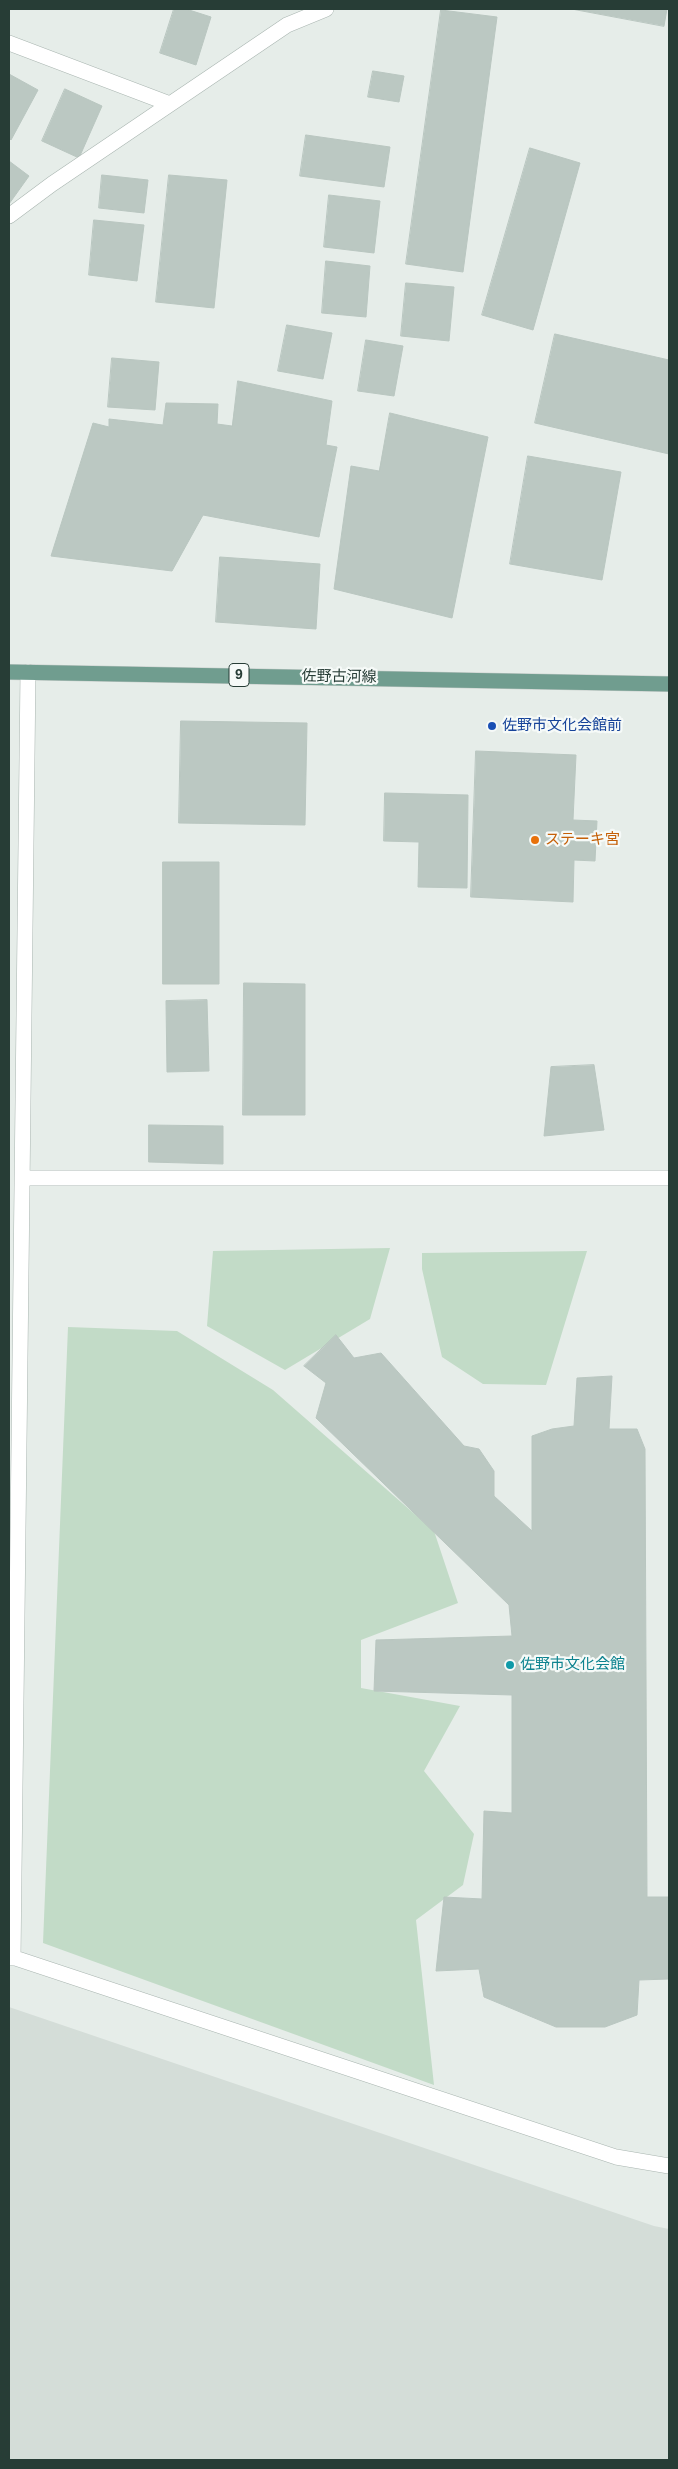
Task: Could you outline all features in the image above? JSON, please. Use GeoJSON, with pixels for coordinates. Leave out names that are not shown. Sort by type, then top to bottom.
{"type":"FeatureCollection","features":[{"type":"Feature","properties":{"kind":"main road","name":"佐野古河線"},"geometry":{"type":"LineString","coordinates":[[9,672],[669,684]]}},
{"type":"Feature","properties":{"kind":"street"},"geometry":{"type":"LineString","coordinates":[[9,216],[52,184],[288,25],[326,9]]}},
{"type":"Feature","properties":{"kind":"street"},"geometry":{"type":"LineString","coordinates":[[9,43],[170,104]]}},
{"type":"Feature","properties":{"kind":"street"},"geometry":{"type":"LineString","coordinates":[[28,672],[23,1178],[11,1957],[616,2158],[669,2166]]}},
{"type":"Feature","properties":{"kind":"street"},"geometry":{"type":"LineString","coordinates":[[23,1178],[669,1178]]}},
{"type":"Feature","properties":{"kind":"shaded area"},"geometry":{"type":"Polygon","coordinates":[[[9,2007],[654,2226],[669,2229],[669,2460],[9,2460],[9,2007]]]}},
{"type":"Feature","properties":{"kind":"green space"},"geometry":{"type":"Polygon","coordinates":[[[390,1248],[370,1319],[285,1370],[207,1326],[213,1251],[390,1248]]]}},
{"type":"Feature","properties":{"kind":"green space"},"geometry":{"type":"Polygon","coordinates":[[[587,1251],[546,1385],[483,1384],[442,1357],[422,1269],[422,1253],[587,1251]]]}},
{"type":"Feature","properties":{"kind":"green space"},"geometry":{"type":"Polygon","coordinates":[[[68,1327],[177,1331],[273,1390],[434,1531],[458,1603],[361,1640],[361,1688],[460,1706],[424,1771],[474,1834],[463,1885],[416,1920],[434,2085],[43,1943],[68,1327]]]}},
{"type":"Feature","properties":{"kind":"building"},"geometry":{"type":"Polygon","coordinates":[[[174,9],[186,9],[211,17],[196,65],[160,53],[174,9]]]}},
{"type":"Feature","properties":{"kind":"building"},"geometry":{"type":"Polygon","coordinates":[[[572,9],[667,9],[664,26],[572,9]]]}},
{"type":"Feature","properties":{"kind":"building"},"geometry":{"type":"Polygon","coordinates":[[[441,10],[497,17],[463,272],[406,264],[441,10]]]}},
{"type":"Feature","properties":{"kind":"building"},"geometry":{"type":"Polygon","coordinates":[[[373,71],[404,76],[399,102],[368,97],[373,71]]]}},
{"type":"Feature","properties":{"kind":"building"},"geometry":{"type":"Polygon","coordinates":[[[9,74],[38,90],[11,140],[9,138],[9,74]]]}},
{"type":"Feature","properties":{"kind":"building"},"geometry":{"type":"Polygon","coordinates":[[[65,89],[102,106],[79,158],[42,141],[65,89]]]}},
{"type":"Feature","properties":{"kind":"building"},"geometry":{"type":"Polygon","coordinates":[[[306,135],[390,147],[384,187],[300,176],[306,135]]]}},
{"type":"Feature","properties":{"kind":"building"},"geometry":{"type":"Polygon","coordinates":[[[530,148],[580,163],[533,330],[482,315],[530,148]]]}},
{"type":"Feature","properties":{"kind":"building"},"geometry":{"type":"Polygon","coordinates":[[[9,161],[29,176],[9,204],[9,161]]]}},
{"type":"Feature","properties":{"kind":"building"},"geometry":{"type":"Polygon","coordinates":[[[102,175],[148,180],[144,213],[99,208],[102,175]]]}},
{"type":"Feature","properties":{"kind":"building"},"geometry":{"type":"Polygon","coordinates":[[[169,175],[227,180],[214,308],[156,302],[169,175]]]}},
{"type":"Feature","properties":{"kind":"building"},"geometry":{"type":"Polygon","coordinates":[[[329,195],[380,201],[374,253],[324,247],[329,195]]]}},
{"type":"Feature","properties":{"kind":"building"},"geometry":{"type":"Polygon","coordinates":[[[94,220],[144,225],[137,281],[89,275],[94,220]]]}},
{"type":"Feature","properties":{"kind":"building"},"geometry":{"type":"Polygon","coordinates":[[[326,261],[370,266],[366,317],[322,313],[326,261]]]}},
{"type":"Feature","properties":{"kind":"building"},"geometry":{"type":"Polygon","coordinates":[[[406,283],[454,287],[449,341],[401,336],[406,283]]]}},
{"type":"Feature","properties":{"kind":"building"},"geometry":{"type":"Polygon","coordinates":[[[287,325],[332,333],[323,379],[278,371],[287,325]]]}},
{"type":"Feature","properties":{"kind":"building"},"geometry":{"type":"Polygon","coordinates":[[[555,334],[669,360],[669,454],[535,423],[555,334]]]}},
{"type":"Feature","properties":{"kind":"building"},"geometry":{"type":"Polygon","coordinates":[[[366,340],[403,346],[394,396],[358,391],[366,340]]]}},
{"type":"Feature","properties":{"kind":"building"},"geometry":{"type":"Polygon","coordinates":[[[112,358],[159,362],[155,410],[108,407],[112,358]]]}},
{"type":"Feature","properties":{"kind":"building"},"geometry":{"type":"Polygon","coordinates":[[[238,381],[332,401],[326,445],[337,447],[319,537],[203,515],[172,571],[51,556],[93,423],[109,427],[109,419],[163,425],[166,403],[218,404],[217,424],[232,426],[238,381]]]}},
{"type":"Feature","properties":{"kind":"building"},"geometry":{"type":"Polygon","coordinates":[[[390,413],[488,437],[452,618],[334,589],[351,466],[379,471],[390,413]]]}},
{"type":"Feature","properties":{"kind":"building"},"geometry":{"type":"Polygon","coordinates":[[[528,456],[621,472],[602,580],[510,564],[528,456]]]}},
{"type":"Feature","properties":{"kind":"building"},"geometry":{"type":"Polygon","coordinates":[[[220,557],[320,564],[316,629],[216,622],[220,557]]]}},
{"type":"Feature","properties":{"kind":"building"},"geometry":{"type":"Polygon","coordinates":[[[181,721],[307,723],[305,825],[179,823],[181,721]]]}},
{"type":"Feature","properties":{"kind":"building","name":"ステーキ宮"},"geometry":{"type":"Polygon","coordinates":[[[476,751],[576,755],[573,820],[597,821],[595,861],[574,860],[573,902],[471,897],[476,751]]]}},
{"type":"Feature","properties":{"kind":"building"},"geometry":{"type":"Polygon","coordinates":[[[385,793],[468,795],[467,888],[418,887],[419,842],[384,841],[385,793]]]}},
{"type":"Feature","properties":{"kind":"building"},"geometry":{"type":"Polygon","coordinates":[[[163,862],[219,862],[219,984],[163,984],[163,862]]]}},
{"type":"Feature","properties":{"kind":"building"},"geometry":{"type":"Polygon","coordinates":[[[244,983],[305,984],[305,1115],[243,1115],[244,983]]]}},
{"type":"Feature","properties":{"kind":"building"},"geometry":{"type":"Polygon","coordinates":[[[207,1000],[209,1071],[167,1072],[166,1001],[207,1000]]]}},
{"type":"Feature","properties":{"kind":"building"},"geometry":{"type":"Polygon","coordinates":[[[594,1065],[604,1130],[544,1136],[551,1067],[594,1065]]]}},
{"type":"Feature","properties":{"kind":"building"},"geometry":{"type":"Polygon","coordinates":[[[149,1125],[223,1126],[223,1164],[149,1162],[149,1125]]]}},
{"type":"Feature","properties":{"kind":"building","name":"佐野市文化会館"},"geometry":{"type":"Polygon","coordinates":[[[336,1335],[354,1358],[381,1353],[464,1446],[479,1449],[494,1471],[494,1496],[532,1531],[532,1436],[552,1429],[574,1426],[577,1378],[612,1376],[609,1429],[637,1429],[645,1449],[647,1897],[669,1897],[669,1979],[639,1980],[637,2015],[605,2027],[556,2027],[484,1997],[479,1969],[436,1971],[444,1897],[482,1899],[484,1811],[512,1813],[512,1695],[374,1691],[376,1640],[512,1636],[509,1605],[316,1418],[326,1383],[304,1366],[336,1335]]]}},
{"type":"Feature","properties":{"kind":"place","name":"佐野市文化会館前"},"geometry":{"type":"Point","coordinates":[492,726]}},
{"type":"Feature","properties":{"kind":"place","name":"ステーキ宮"},"geometry":{"type":"Point","coordinates":[535,840]}},
{"type":"Feature","properties":{"kind":"place","name":"佐野市文化会館"},"geometry":{"type":"Point","coordinates":[510,1665]}}]}
